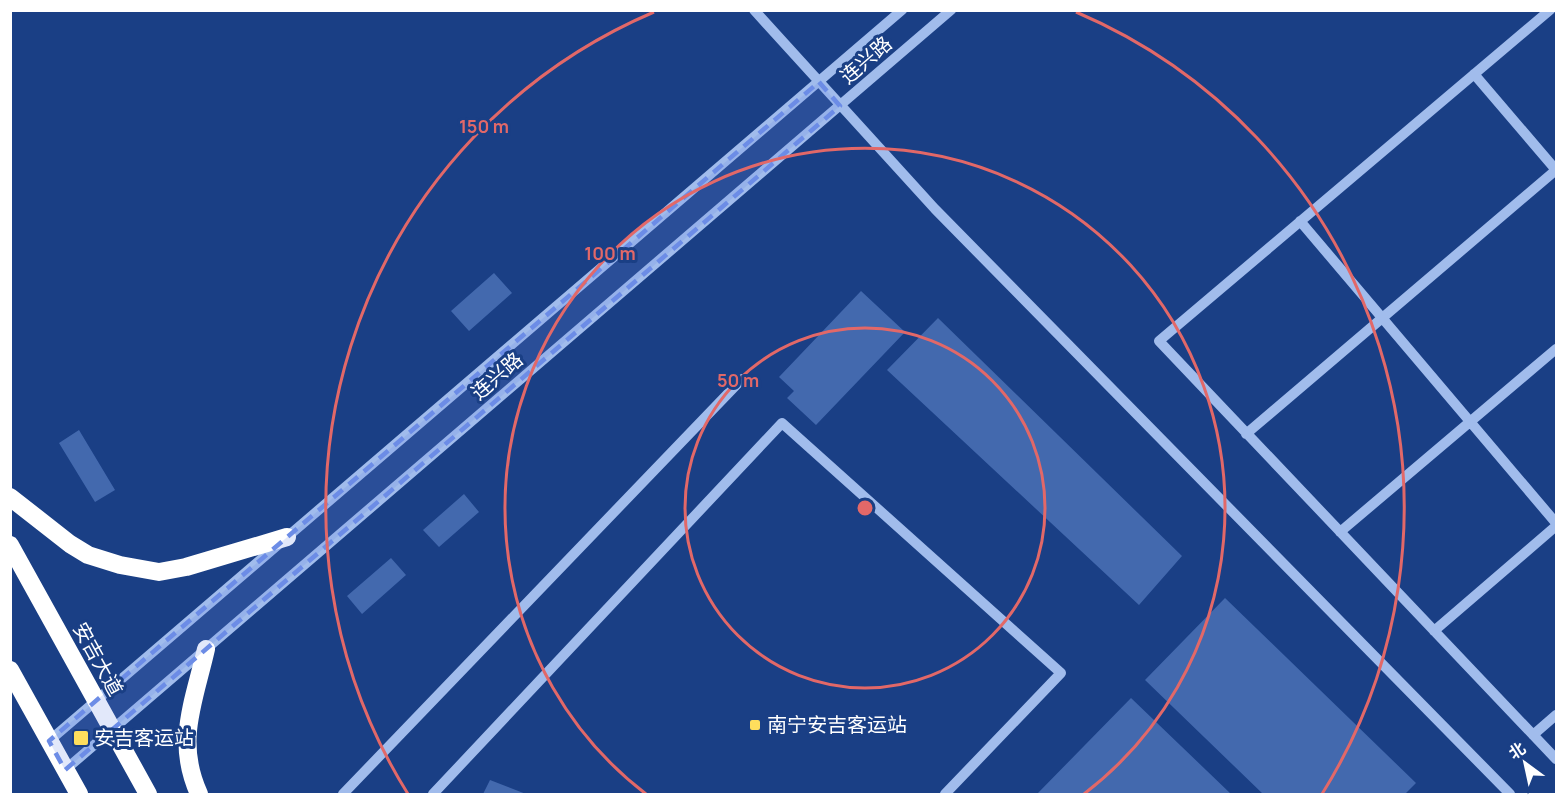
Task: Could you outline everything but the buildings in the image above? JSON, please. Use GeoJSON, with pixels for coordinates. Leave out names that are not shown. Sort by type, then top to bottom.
{"type":"FeatureCollection","features":[{"type":"Feature","properties":{"kind":"highway"},"geometry":{"type":"LineString","coordinates":[[10,497],[70,544],[88,555],[120,565],[159,572],[186,567],[287,537]]}},
{"type":"Feature","properties":{"kind":"highway","name":"安吉大道"},"geometry":{"type":"LineString","coordinates":[[10,545],[148,795]]}},
{"type":"Feature","properties":{"kind":"highway"},"geometry":{"type":"LineString","coordinates":[[199,795],[192,779],[187,730],[191,705],[206,649]]}},
{"type":"Feature","properties":{"kind":"highway"},"geometry":{"type":"LineString","coordinates":[[10,670],[79,795]]}},
{"type":"Feature","properties":{"kind":"street"},"geometry":{"type":"LineString","coordinates":[[754,10],[943,218],[1510,795]]}},
{"type":"Feature","properties":{"kind":"street","name":"连兴路"},"geometry":{"type":"LineString","coordinates":[[49,741],[902,10]]}},
{"type":"Feature","properties":{"kind":"street","name":"连兴路"},"geometry":{"type":"LineString","coordinates":[[65,770],[951,10]]}},
{"type":"Feature","properties":{"kind":"street"},"geometry":{"type":"LineString","coordinates":[[1550,10],[1159,341],[1557,759]]}},
{"type":"Feature","properties":{"kind":"street"},"geometry":{"type":"LineString","coordinates":[[1246,434],[1557,170],[1474,74]]}},
{"type":"Feature","properties":{"kind":"street"},"geometry":{"type":"LineString","coordinates":[[1300,222],[1557,524],[1434,631]]}},
{"type":"Feature","properties":{"kind":"street"},"geometry":{"type":"LineString","coordinates":[[1340,532],[1557,350]]}},
{"type":"Feature","properties":{"kind":"street"},"geometry":{"type":"LineString","coordinates":[[343,795],[741,379]]}},
{"type":"Feature","properties":{"kind":"street"},"geometry":{"type":"LineString","coordinates":[[433,795],[782,423],[1061,674],[945,795]]}},
{"type":"Feature","properties":{"kind":"street"},"geometry":{"type":"LineString","coordinates":[[1533,735],[1557,715]]}},
{"type":"Feature","properties":{"kind":"highlighted area"},"geometry":{"type":"Polygon","coordinates":[[[819,82],[840,106],[65,770],[49,741],[819,82]]]}},
{"type":"Feature","properties":{"kind":"place","name":"南宁安吉客运站"},"geometry":{"type":"Point","coordinates":[755,725]}},
{"type":"Feature","properties":{"kind":"place","name":"安吉客运站"},"geometry":{"type":"Point","coordinates":[81,738]}}]}
